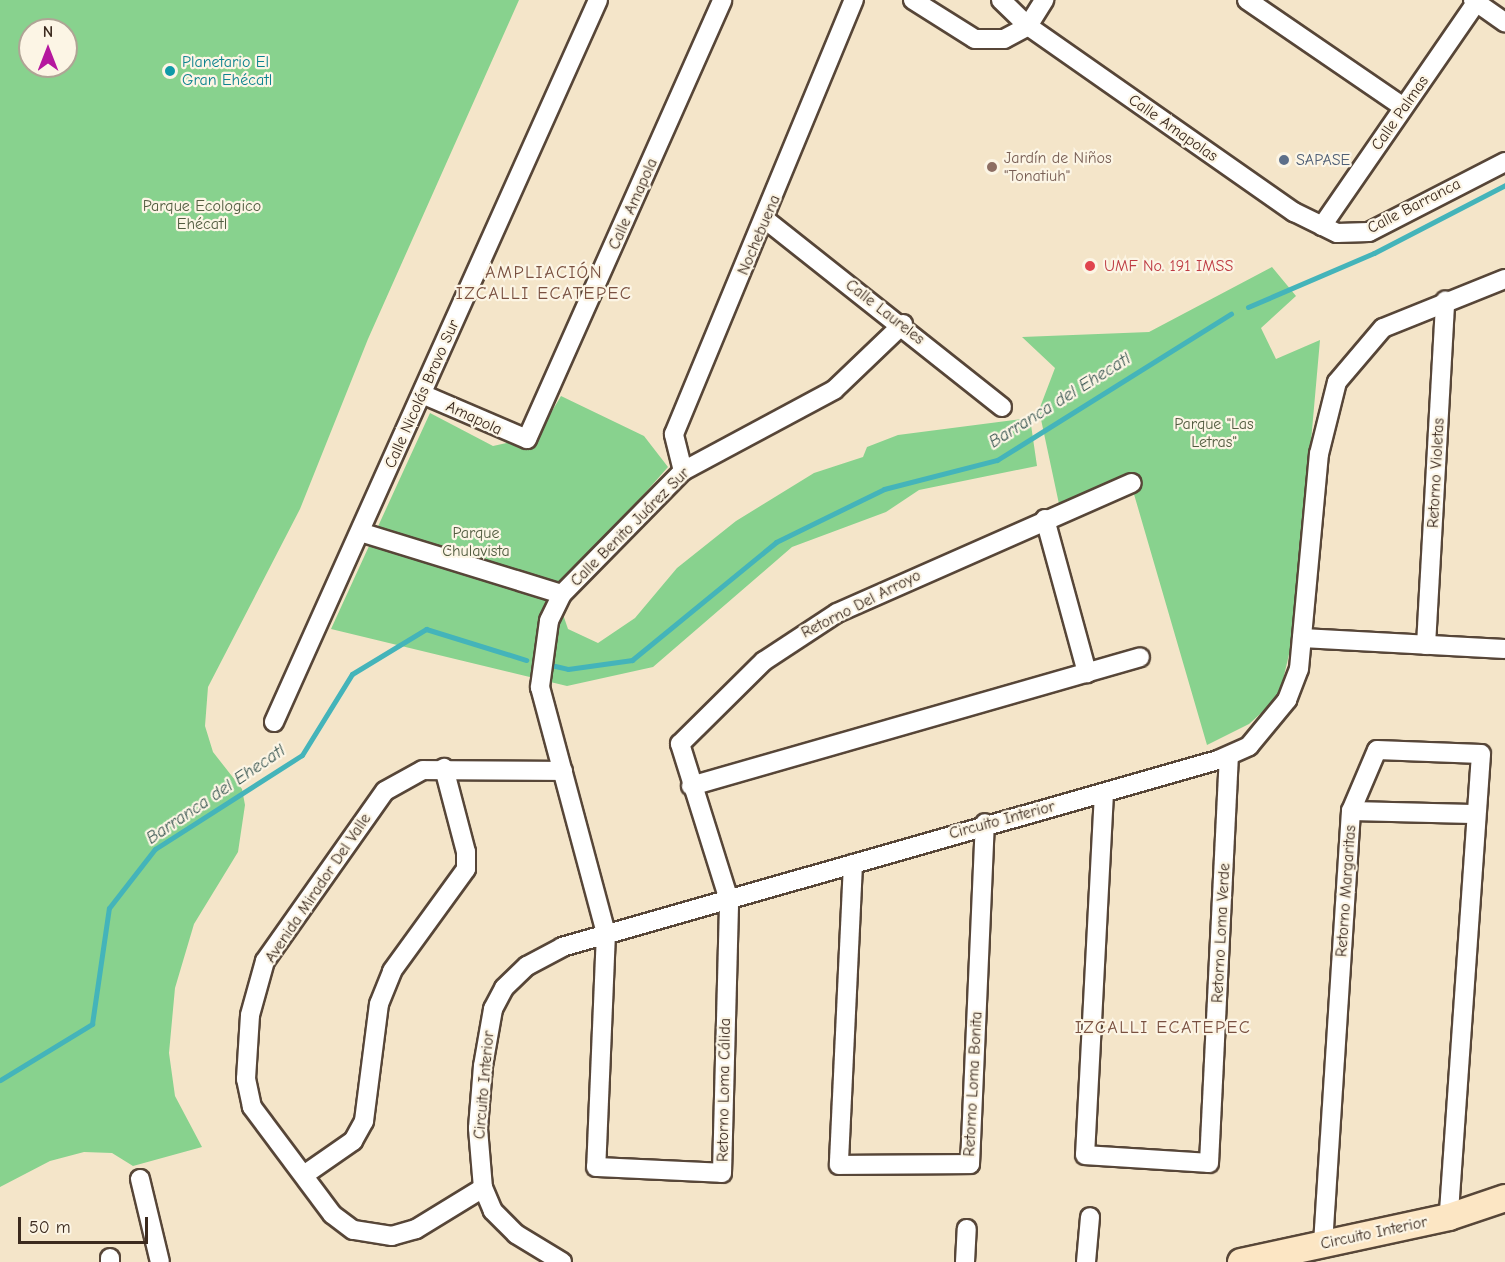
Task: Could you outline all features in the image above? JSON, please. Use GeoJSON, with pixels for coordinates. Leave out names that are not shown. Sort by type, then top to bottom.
{"type":"FeatureCollection","features":[{"type":"Feature","properties":{"kind":"main road","name":"Circuito Interior"},"geometry":{"type":"LineString","coordinates":[[1241,1262],[1292,1257],[1323,1244],[1449,1217],[1505,1198]]}},
{"type":"Feature","properties":{"kind":"street","name":"Calle Nicolás Bravo Sur"},"geometry":{"type":"LineString","coordinates":[[274,722],[598,0]]}},
{"type":"Feature","properties":{"kind":"street","name":"Calle Amapola"},"geometry":{"type":"LineString","coordinates":[[527,439],[722,0]]}},
{"type":"Feature","properties":{"kind":"street","name":"Nochebuena"},"geometry":{"type":"LineString","coordinates":[[683,471],[674,434],[766,220],[854,0]]}},
{"type":"Feature","properties":{"kind":"street"},"geometry":{"type":"LineString","coordinates":[[913,0],[975,39],[1005,39],[1028,26],[1044,0]]}},
{"type":"Feature","properties":{"kind":"street","name":"Calle Amapolas"},"geometry":{"type":"LineString","coordinates":[[1000,0],[1028,26],[1322,226]]}},
{"type":"Feature","properties":{"kind":"street"},"geometry":{"type":"LineString","coordinates":[[1247,0],[1403,107]]}},
{"type":"Feature","properties":{"kind":"street"},"geometry":{"type":"LineString","coordinates":[[1476,1],[1505,22]]}},
{"type":"Feature","properties":{"kind":"street","name":"Calle Palmas"},"geometry":{"type":"LineString","coordinates":[[1322,226],[1476,1]]}},
{"type":"Feature","properties":{"kind":"street","name":"Calle Barranca"},"geometry":{"type":"LineString","coordinates":[[1322,226],[1353,235],[1369,232],[1505,162]]}},
{"type":"Feature","properties":{"kind":"street","name":"Calle Laureles"},"geometry":{"type":"LineString","coordinates":[[766,220],[903,324],[1002,407]]}},
{"type":"Feature","properties":{"kind":"street","name":"Circuito Interior"},"geometry":{"type":"LineString","coordinates":[[562,1262],[540,1257],[493,1211],[483,1188],[478,1128],[493,1009],[526,966],[562,946],[729,900],[985,823],[1104,794],[1229,756],[1249,746],[1287,700],[1302,638],[1319,454],[1336,382],[1383,328],[1445,301],[1505,279]]}},
{"type":"Feature","properties":{"kind":"street","name":"Retorno Violetas"},"geometry":{"type":"LineString","coordinates":[[1426,645],[1445,301]]}},
{"type":"Feature","properties":{"kind":"street","name":"Calle Benito Juárez Sur"},"geometry":{"type":"LineString","coordinates":[[360,532],[562,594],[683,471],[834,390],[903,324]]}},
{"type":"Feature","properties":{"kind":"street","name":"Amapola"},"geometry":{"type":"LineString","coordinates":[[422,394],[527,439]]}},
{"type":"Feature","properties":{"kind":"street","name":"Retorno Del Arroyo"},"geometry":{"type":"LineString","coordinates":[[729,900],[691,786],[680,744],[794,638],[1045,519],[1132,483]]}},
{"type":"Feature","properties":{"kind":"street"},"geometry":{"type":"LineString","coordinates":[[1045,519],[1087,674]]}},
{"type":"Feature","properties":{"kind":"street"},"geometry":{"type":"LineString","coordinates":[[562,594],[544,642],[540,687],[606,933]]}},
{"type":"Feature","properties":{"kind":"street"},"geometry":{"type":"LineString","coordinates":[[1302,638],[1505,649]]}},
{"type":"Feature","properties":{"kind":"street"},"geometry":{"type":"LineString","coordinates":[[691,786],[1140,657]]}},
{"type":"Feature","properties":{"kind":"street"},"geometry":{"type":"LineString","coordinates":[[1351,811],[1377,750],[1481,754],[1473,814],[1449,1217]]}},
{"type":"Feature","properties":{"kind":"street","name":"Retorno Loma Verde"},"geometry":{"type":"LineString","coordinates":[[1104,794],[1085,1155],[1209,1163],[1229,756]]}},
{"type":"Feature","properties":{"kind":"street"},"geometry":{"type":"LineString","coordinates":[[304,1175],[353,1141],[364,1121],[379,1004],[392,971],[466,869],[466,852],[444,768]]}},
{"type":"Feature","properties":{"kind":"street","name":"Avenida Mirador Del Valle"},"geometry":{"type":"LineString","coordinates":[[483,1188],[416,1229],[371,1236],[332,1214],[252,1107],[246,1079],[250,1015],[265,961],[385,791],[423,770],[444,768],[563,771]]}},
{"type":"Feature","properties":{"kind":"street","name":"Retorno Margaritas"},"geometry":{"type":"LineString","coordinates":[[1323,1244],[1351,811],[1473,814]]}},
{"type":"Feature","properties":{"kind":"street","name":"Retorno Loma Bonita"},"geometry":{"type":"LineString","coordinates":[[852,864],[839,1165],[970,1164],[985,823]]}},
{"type":"Feature","properties":{"kind":"street","name":"Retorno Loma Cálida"},"geometry":{"type":"LineString","coordinates":[[606,933],[596,1167],[722,1173],[729,900]]}},
{"type":"Feature","properties":{"kind":"street"},"geometry":{"type":"LineString","coordinates":[[141,1179],[160,1262]]}},
{"type":"Feature","properties":{"kind":"street"},"geometry":{"type":"LineString","coordinates":[[1086,1262],[1090,1217]]}},
{"type":"Feature","properties":{"kind":"street"},"geometry":{"type":"LineString","coordinates":[[965,1262],[967,1229]]}},
{"type":"Feature","properties":{"kind":"green space","name":"Parque Ecologico Ehécatl"},"geometry":{"type":"Polygon","coordinates":[[[0,0],[519,0],[368,339],[300,509],[208,687],[205,726],[213,752],[242,789],[245,805],[238,852],[194,924],[175,988],[169,1053],[175,1096],[202,1147],[133,1166],[112,1153],[84,1152],[50,1161],[0,1187],[0,0]]]}},
{"type":"Feature","properties":{"kind":"green space","name":"Parque \"Las Letras\""},"geometry":{"type":"Polygon","coordinates":[[[1272,267],[1296,296],[1261,328],[1276,359],[1320,340],[1294,633],[1279,697],[1249,724],[1207,745],[1129,477],[1059,504],[1039,410],[1055,368],[1022,337],[1149,332],[1272,267]]]}},
{"type":"Feature","properties":{"kind":"green space","name":"Parque Chulavista"},"geometry":{"type":"Polygon","coordinates":[[[561,396],[644,436],[668,467],[556,594],[568,629],[598,643],[635,618],[677,568],[736,521],[814,473],[863,457],[867,447],[898,435],[1030,418],[1037,466],[919,490],[886,512],[792,547],[653,667],[567,686],[331,629],[430,413],[493,446],[537,436],[561,396]]]}},
{"type":"Feature","properties":{"kind":"waterway","name":"Barranca del Ehecatl"},"geometry":{"type":"LineString","coordinates":[[1248,307],[1374,253],[1505,185]]}},
{"type":"Feature","properties":{"kind":"waterway","name":"Barranca del Ehecatl"},"geometry":{"type":"LineString","coordinates":[[555,666],[568,669],[632,660],[776,542],[884,489],[997,460],[1231,314]]}},
{"type":"Feature","properties":{"kind":"waterway","name":"Barranca del Ehecatl"},"geometry":{"type":"LineString","coordinates":[[0,1080],[92,1024],[109,908],[155,849],[302,755],[352,674],[426,629],[526,660]]}},
{"type":"Feature","properties":{"kind":"place","name":"Planetario El Gran Ehécatl"},"geometry":{"type":"Point","coordinates":[170,71]}},
{"type":"Feature","properties":{"kind":"place","name":"SAPASE"},"geometry":{"type":"Point","coordinates":[1284,160]}},
{"type":"Feature","properties":{"kind":"place","name":"Jardín de Niños \"Tonatiuh\""},"geometry":{"type":"Point","coordinates":[992,167]}},
{"type":"Feature","properties":{"kind":"place","name":"UMF No. 191 IMSS"},"geometry":{"type":"Point","coordinates":[1090,266]}},
{"type":"Feature","properties":{"kind":"district","name":"AMPLIACIÓN IZCALLI ECATEPEC"},"geometry":{"type":"Point","coordinates":[544,284]}},
{"type":"Feature","properties":{"kind":"district","name":"IZCALLI ECATEPEC"},"geometry":{"type":"Point","coordinates":[1163,1028]}}]}
